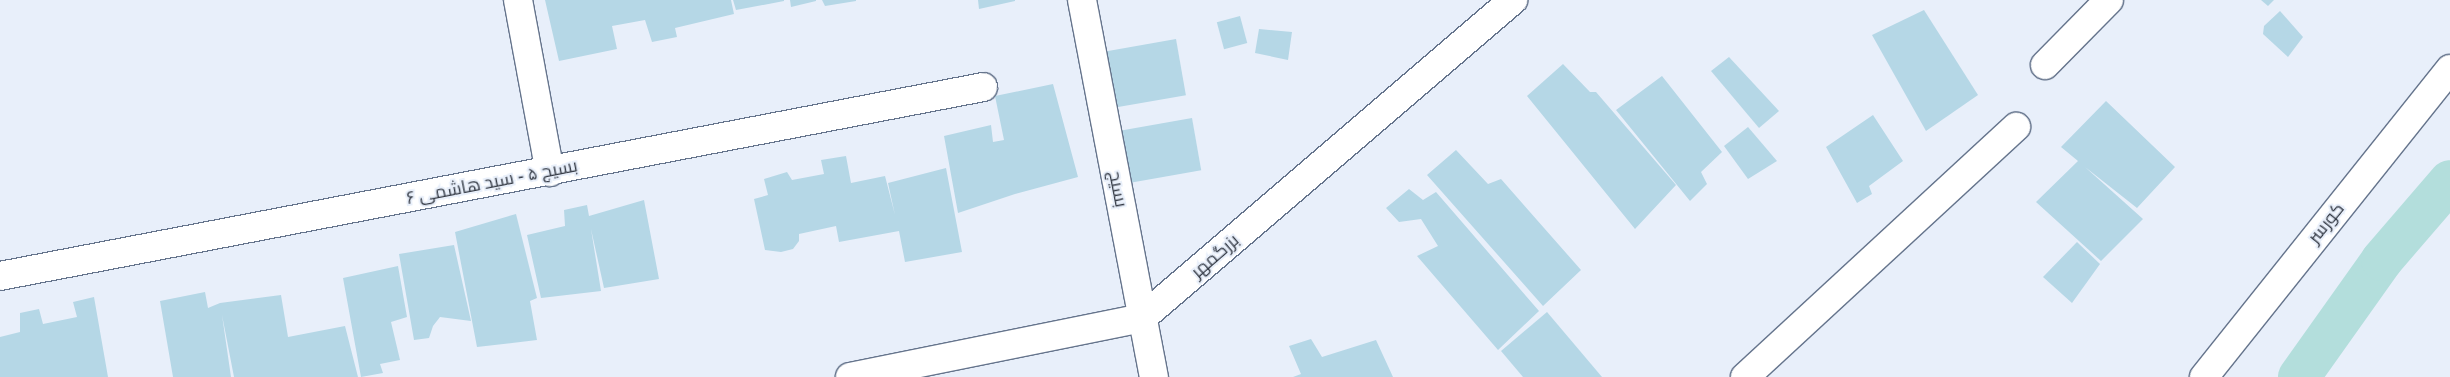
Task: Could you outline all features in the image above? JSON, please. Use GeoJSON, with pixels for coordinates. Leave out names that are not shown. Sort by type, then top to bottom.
{"type":"FeatureCollection","features":[{"type":"Feature","properties":{"kind":"street"},"geometry":{"type":"LineString","coordinates":[[518,0],[550,172]]}},
{"type":"Feature","properties":{"kind":"street","name":"بسیج"},"geometry":{"type":"LineString","coordinates":[[1082,0],[1154,377]]}},
{"type":"Feature","properties":{"kind":"street","name":"بزرگمهر"},"geometry":{"type":"LineString","coordinates":[[850,377],[1142,318],[1513,0]]}},
{"type":"Feature","properties":{"kind":"street"},"geometry":{"type":"LineString","coordinates":[[2045,65],[2109,0]]}},
{"type":"Feature","properties":{"kind":"street","name":"کورسر"},"geometry":{"type":"LineString","coordinates":[[2204,377],[2450,69]]}},
{"type":"Feature","properties":{"kind":"street","name":"بسیج ۵ - سید هاشمی ۶"},"geometry":{"type":"LineString","coordinates":[[0,276],[550,172],[983,87]]}},
{"type":"Feature","properties":{"kind":"street"},"geometry":{"type":"LineString","coordinates":[[1745,377],[2016,127]]}},
{"type":"Feature","properties":{"kind":"building"},"geometry":{"type":"Polygon","coordinates":[[[545,0],[731,0],[734,14],[675,28],[677,37],[652,42],[645,20],[612,26],[617,49],[559,61],[545,0]]]}},
{"type":"Feature","properties":{"kind":"building"},"geometry":{"type":"Polygon","coordinates":[[[733,0],[784,0],[784,1],[736,10],[733,0]]]}},
{"type":"Feature","properties":{"kind":"building"},"geometry":{"type":"Polygon","coordinates":[[[790,0],[816,0],[816,1],[791,7],[790,0]]]}},
{"type":"Feature","properties":{"kind":"building"},"geometry":{"type":"Polygon","coordinates":[[[822,0],[856,0],[856,1],[825,6],[822,0]]]}},
{"type":"Feature","properties":{"kind":"building"},"geometry":{"type":"Polygon","coordinates":[[[978,0],[1015,0],[1015,1],[979,9],[978,0]]]}},
{"type":"Feature","properties":{"kind":"building"},"geometry":{"type":"Polygon","coordinates":[[[2261,0],[2274,0],[2268,6],[2261,0]]]}},
{"type":"Feature","properties":{"kind":"building"},"geometry":{"type":"Polygon","coordinates":[[[1924,10],[1978,95],[1926,131],[1872,35],[1924,10]]]}},
{"type":"Feature","properties":{"kind":"building"},"geometry":{"type":"Polygon","coordinates":[[[2280,11],[2303,37],[2288,57],[2263,34],[2264,26],[2280,11]]]}},
{"type":"Feature","properties":{"kind":"building"},"geometry":{"type":"Polygon","coordinates":[[[1240,16],[1247,43],[1224,49],[1217,22],[1240,16]]]}},
{"type":"Feature","properties":{"kind":"building"},"geometry":{"type":"Polygon","coordinates":[[[1259,29],[1292,32],[1288,60],[1255,53],[1259,29]]]}},
{"type":"Feature","properties":{"kind":"building"},"geometry":{"type":"Polygon","coordinates":[[[1176,39],[1186,95],[1108,109],[1098,53],[1176,39]]]}},
{"type":"Feature","properties":{"kind":"building"},"geometry":{"type":"Polygon","coordinates":[[[1729,57],[1779,111],[1759,128],[1711,71],[1729,57]]]}},
{"type":"Feature","properties":{"kind":"building"},"geometry":{"type":"Polygon","coordinates":[[[1563,64],[1590,92],[1596,92],[1676,185],[1635,229],[1527,96],[1563,64]]]}},
{"type":"Feature","properties":{"kind":"building"},"geometry":{"type":"Polygon","coordinates":[[[1662,76],[1722,152],[1701,172],[1707,184],[1690,201],[1616,110],[1662,76]]]}},
{"type":"Feature","properties":{"kind":"building"},"geometry":{"type":"Polygon","coordinates":[[[1053,84],[1078,177],[1015,194],[958,213],[944,136],[991,125],[993,142],[1004,140],[995,96],[1053,84]]]}},
{"type":"Feature","properties":{"kind":"building"},"geometry":{"type":"Polygon","coordinates":[[[2106,101],[2175,167],[2137,208],[2085,167],[2143,219],[2101,261],[2036,202],[2078,161],[2061,147],[2106,101]]]}},
{"type":"Feature","properties":{"kind":"building"},"geometry":{"type":"Polygon","coordinates":[[[1873,115],[1903,161],[1869,186],[1872,194],[1857,203],[1826,147],[1873,115]]]}},
{"type":"Feature","properties":{"kind":"building"},"geometry":{"type":"Polygon","coordinates":[[[1192,118],[1201,170],[1123,184],[1114,132],[1192,118]]]}},
{"type":"Feature","properties":{"kind":"building"},"geometry":{"type":"Polygon","coordinates":[[[1748,127],[1777,161],[1748,179],[1724,146],[1748,127]]]}},
{"type":"Feature","properties":{"kind":"building"},"geometry":{"type":"Polygon","coordinates":[[[1456,150],[1488,184],[1501,179],[1581,270],[1543,306],[1427,175],[1456,150]]]}},
{"type":"Feature","properties":{"kind":"building"},"geometry":{"type":"Polygon","coordinates":[[[846,156],[851,183],[885,176],[895,215],[888,183],[946,168],[962,252],[905,262],[899,231],[839,242],[836,226],[799,234],[799,241],[793,249],[781,252],[765,250],[754,199],[768,195],[764,179],[787,172],[792,180],[824,174],[821,160],[846,156]]]}},
{"type":"Feature","properties":{"kind":"building"},"geometry":{"type":"Polygon","coordinates":[[[1409,189],[1423,200],[1436,192],[1539,311],[1498,350],[1417,256],[1438,246],[1421,219],[1399,222],[1386,208],[1409,189]]]}},
{"type":"Feature","properties":{"kind":"building"},"geometry":{"type":"Polygon","coordinates":[[[644,200],[659,279],[604,288],[591,229],[601,291],[541,298],[527,235],[565,226],[564,210],[587,205],[589,216],[644,200]]]}},
{"type":"Feature","properties":{"kind":"building"},"geometry":{"type":"Polygon","coordinates":[[[516,214],[537,298],[530,301],[537,340],[477,347],[455,232],[516,214]]]}},
{"type":"Feature","properties":{"kind":"building"},"geometry":{"type":"Polygon","coordinates":[[[2077,242],[2100,264],[2072,303],[2043,277],[2077,242]]]}},
{"type":"Feature","properties":{"kind":"building"},"geometry":{"type":"Polygon","coordinates":[[[454,245],[471,321],[440,317],[433,326],[429,338],[414,340],[399,254],[454,245]]]}},
{"type":"Feature","properties":{"kind":"building"},"geometry":{"type":"Polygon","coordinates":[[[398,266],[407,317],[391,322],[400,360],[380,364],[383,373],[361,377],[343,278],[398,266]]]}},
{"type":"Feature","properties":{"kind":"building"},"geometry":{"type":"Polygon","coordinates":[[[205,292],[208,308],[220,303],[281,295],[288,337],[345,326],[358,377],[234,377],[222,315],[231,377],[173,377],[160,301],[205,292]]]}},
{"type":"Feature","properties":{"kind":"building"},"geometry":{"type":"Polygon","coordinates":[[[94,297],[108,377],[0,377],[0,337],[20,332],[20,313],[39,309],[43,324],[77,317],[73,302],[94,297]]]}},
{"type":"Feature","properties":{"kind":"building"},"geometry":{"type":"Polygon","coordinates":[[[1547,312],[1602,377],[1523,377],[1501,351],[1547,312]]]}},
{"type":"Feature","properties":{"kind":"building"},"geometry":{"type":"Polygon","coordinates":[[[1311,339],[1322,357],[1376,340],[1393,377],[1293,377],[1301,374],[1289,346],[1311,339]]]}},
{"type":"Feature","properties":{"kind":"waterway"},"geometry":{"type":"LineString","coordinates":[[2299,377],[2382,260],[2450,181]]}}]}
